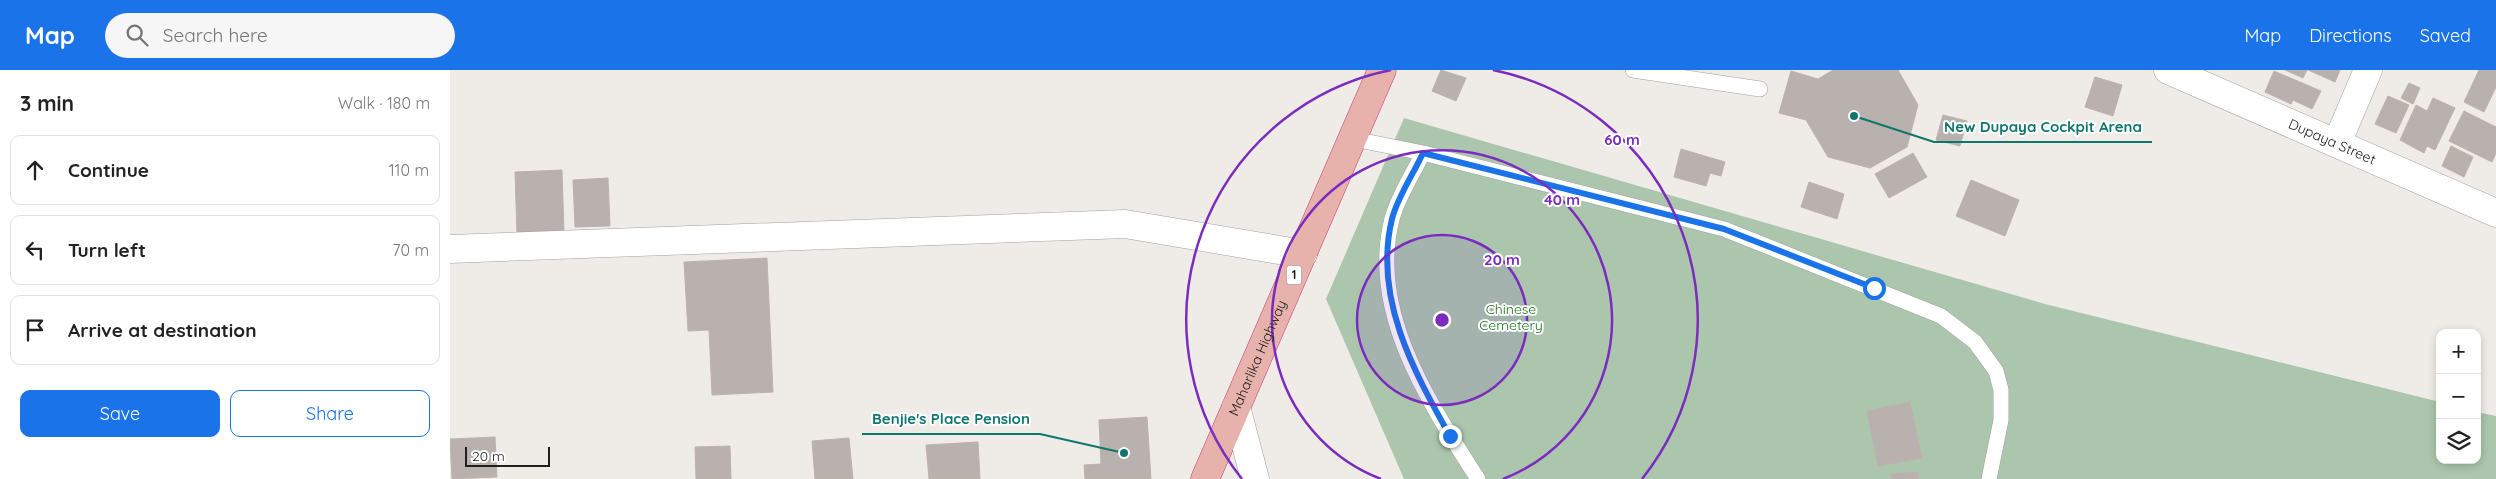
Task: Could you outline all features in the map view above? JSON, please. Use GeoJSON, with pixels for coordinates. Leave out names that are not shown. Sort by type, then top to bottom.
{"type":"FeatureCollection","features":[{"type":"Feature","properties":{"kind":"highway","name":"Maharlika Highway"},"geometry":{"type":"LineString","coordinates":[[1205,479],[1354,139],[1382,70]]}},
{"type":"Feature","properties":{"kind":"street","name":"Dupaya Street"},"geometry":{"type":"LineString","coordinates":[[2168,70],[2337,143],[2494,206]]}},
{"type":"Feature","properties":{"kind":"street"},"geometry":{"type":"LineString","coordinates":[[2337,143],[2368,70]]}},
{"type":"Feature","properties":{"kind":"street"},"geometry":{"type":"LineString","coordinates":[[450,249],[1125,224],[1303,254]]}},
{"type":"Feature","properties":{"kind":"street"},"geometry":{"type":"LineString","coordinates":[[1236,407],[1255,479]]}},
{"type":"Feature","properties":{"kind":"lane"},"geometry":{"type":"LineString","coordinates":[[1633,70],[1760,89]]}},
{"type":"Feature","properties":{"kind":"lane"},"geometry":{"type":"LineString","coordinates":[[1354,139],[1423,153],[1724,229],[1940,316],[1975,342],[1996,371],[2001,390],[2001,420],[1989,479]]}},
{"type":"Feature","properties":{"kind":"lane"},"geometry":{"type":"LineString","coordinates":[[1423,153],[1392,217],[1387,250],[1388,284],[1403,342],[1425,391],[1478,479]]}},
{"type":"Feature","properties":{"kind":"green space","name":"Chinese Cemetery"},"geometry":{"type":"Polygon","coordinates":[[[1404,118],[2045,304],[2436,401],[2436,464],[2481,464],[2481,413],[2496,416],[2496,479],[1404,479],[1326,299],[1404,118]]]}},
{"type":"Feature","properties":{"kind":"building"},"geometry":{"type":"Polygon","coordinates":[[[1441,70],[1466,78],[1456,101],[1432,91],[1441,70]]]}},
{"type":"Feature","properties":{"kind":"building"},"geometry":{"type":"Polygon","coordinates":[[[1833,70],[1898,70],[1918,105],[1907,147],[1870,168],[1828,157],[1806,120],[1779,113],[1791,71],[1818,79],[1833,70]]]}},
{"type":"Feature","properties":{"kind":"building"},"geometry":{"type":"Polygon","coordinates":[[[2285,70],[2307,70],[2303,78],[2285,70]]]}},
{"type":"Feature","properties":{"kind":"building"},"geometry":{"type":"Polygon","coordinates":[[[2308,70],[2340,70],[2335,82],[2308,70]]]}},
{"type":"Feature","properties":{"kind":"building"},"geometry":{"type":"Polygon","coordinates":[[[2479,70],[2496,70],[2496,87],[2484,112],[2464,102],[2479,70]]]}},
{"type":"Feature","properties":{"kind":"building"},"geometry":{"type":"Polygon","coordinates":[[[2274,71],[2321,91],[2312,109],[2293,100],[2291,104],[2265,92],[2274,71]]]}},
{"type":"Feature","properties":{"kind":"building"},"geometry":{"type":"Polygon","coordinates":[[[2095,77],[2122,85],[2113,116],[2085,107],[2095,77]]]}},
{"type":"Feature","properties":{"kind":"building"},"geometry":{"type":"Polygon","coordinates":[[[2409,83],[2420,88],[2413,104],[2401,98],[2409,83]]]}},
{"type":"Feature","properties":{"kind":"building"},"geometry":{"type":"Polygon","coordinates":[[[2388,96],[2409,105],[2396,133],[2375,124],[2388,96]]]}},
{"type":"Feature","properties":{"kind":"building"},"geometry":{"type":"Polygon","coordinates":[[[2433,98],[2455,108],[2435,150],[2427,146],[2424,153],[2400,140],[2416,105],[2427,111],[2433,98]]]}},
{"type":"Feature","properties":{"kind":"building"},"geometry":{"type":"Polygon","coordinates":[[[2464,111],[2496,127],[2496,153],[2492,162],[2449,141],[2464,111]]]}},
{"type":"Feature","properties":{"kind":"building"},"geometry":{"type":"Polygon","coordinates":[[[1943,115],[1967,121],[1960,146],[1936,140],[1943,115]]]}},
{"type":"Feature","properties":{"kind":"building"},"geometry":{"type":"Polygon","coordinates":[[[2451,146],[2473,157],[2464,177],[2442,166],[2451,146]]]}},
{"type":"Feature","properties":{"kind":"building"},"geometry":{"type":"Polygon","coordinates":[[[1681,149],[1725,162],[1721,176],[1710,173],[1706,186],[1674,177],[1681,149]]]}},
{"type":"Feature","properties":{"kind":"building"},"geometry":{"type":"Polygon","coordinates":[[[1913,153],[1927,177],[1889,198],[1875,174],[1913,153]]]}},
{"type":"Feature","properties":{"kind":"building"},"geometry":{"type":"Polygon","coordinates":[[[562,170],[564,233],[517,235],[515,172],[562,170]]]}},
{"type":"Feature","properties":{"kind":"building"},"geometry":{"type":"Polygon","coordinates":[[[608,178],[610,226],[575,227],[573,180],[608,178]]]}},
{"type":"Feature","properties":{"kind":"building"},"geometry":{"type":"Polygon","coordinates":[[[1971,180],[2019,200],[2005,236],[1956,216],[1971,180]]]}},
{"type":"Feature","properties":{"kind":"building"},"geometry":{"type":"Polygon","coordinates":[[[1809,182],[1844,194],[1837,219],[1801,207],[1809,182]]]}},
{"type":"Feature","properties":{"kind":"building"},"geometry":{"type":"Polygon","coordinates":[[[767,258],[773,392],[712,395],[709,330],[688,331],[684,262],[767,258]]]}},
{"type":"Feature","properties":{"kind":"building"},"geometry":{"type":"Polygon","coordinates":[[[1910,402],[1922,458],[1878,466],[1867,411],[1910,402]]]}},
{"type":"Feature","properties":{"kind":"building"},"geometry":{"type":"Polygon","coordinates":[[[1147,417],[1151,479],[1085,479],[1084,465],[1101,464],[1099,420],[1147,417]]]}},
{"type":"Feature","properties":{"kind":"building"},"geometry":{"type":"Polygon","coordinates":[[[495,437],[497,477],[452,479],[450,439],[495,437]]]}},
{"type":"Feature","properties":{"kind":"building"},"geometry":{"type":"Polygon","coordinates":[[[849,438],[853,479],[815,479],[812,441],[849,438]]]}},
{"type":"Feature","properties":{"kind":"building"},"geometry":{"type":"Polygon","coordinates":[[[978,442],[980,479],[929,479],[926,445],[978,442]]]}},
{"type":"Feature","properties":{"kind":"building"},"geometry":{"type":"Polygon","coordinates":[[[730,446],[731,479],[696,479],[695,447],[730,446]]]}},
{"type":"Feature","properties":{"kind":"building"},"geometry":{"type":"Polygon","coordinates":[[[1918,472],[1918,479],[1891,479],[1891,474],[1918,472]]]}},
{"type":"Feature","properties":{"kind":"place","name":"New Dupaya Cockpit Arena"},"geometry":{"type":"Point","coordinates":[1854,116]}},
{"type":"Feature","properties":{"kind":"place","name":"Benjie's Place Pension"},"geometry":{"type":"Point","coordinates":[1124,453]}},
{"type":"Feature","properties":{"kind":"route"},"geometry":{"type":"LineString","coordinates":[[1450,436],[1425,391],[1403,342],[1388,284],[1387,250],[1392,217],[1423,153],[1724,229],[1874,288]]}}]}
